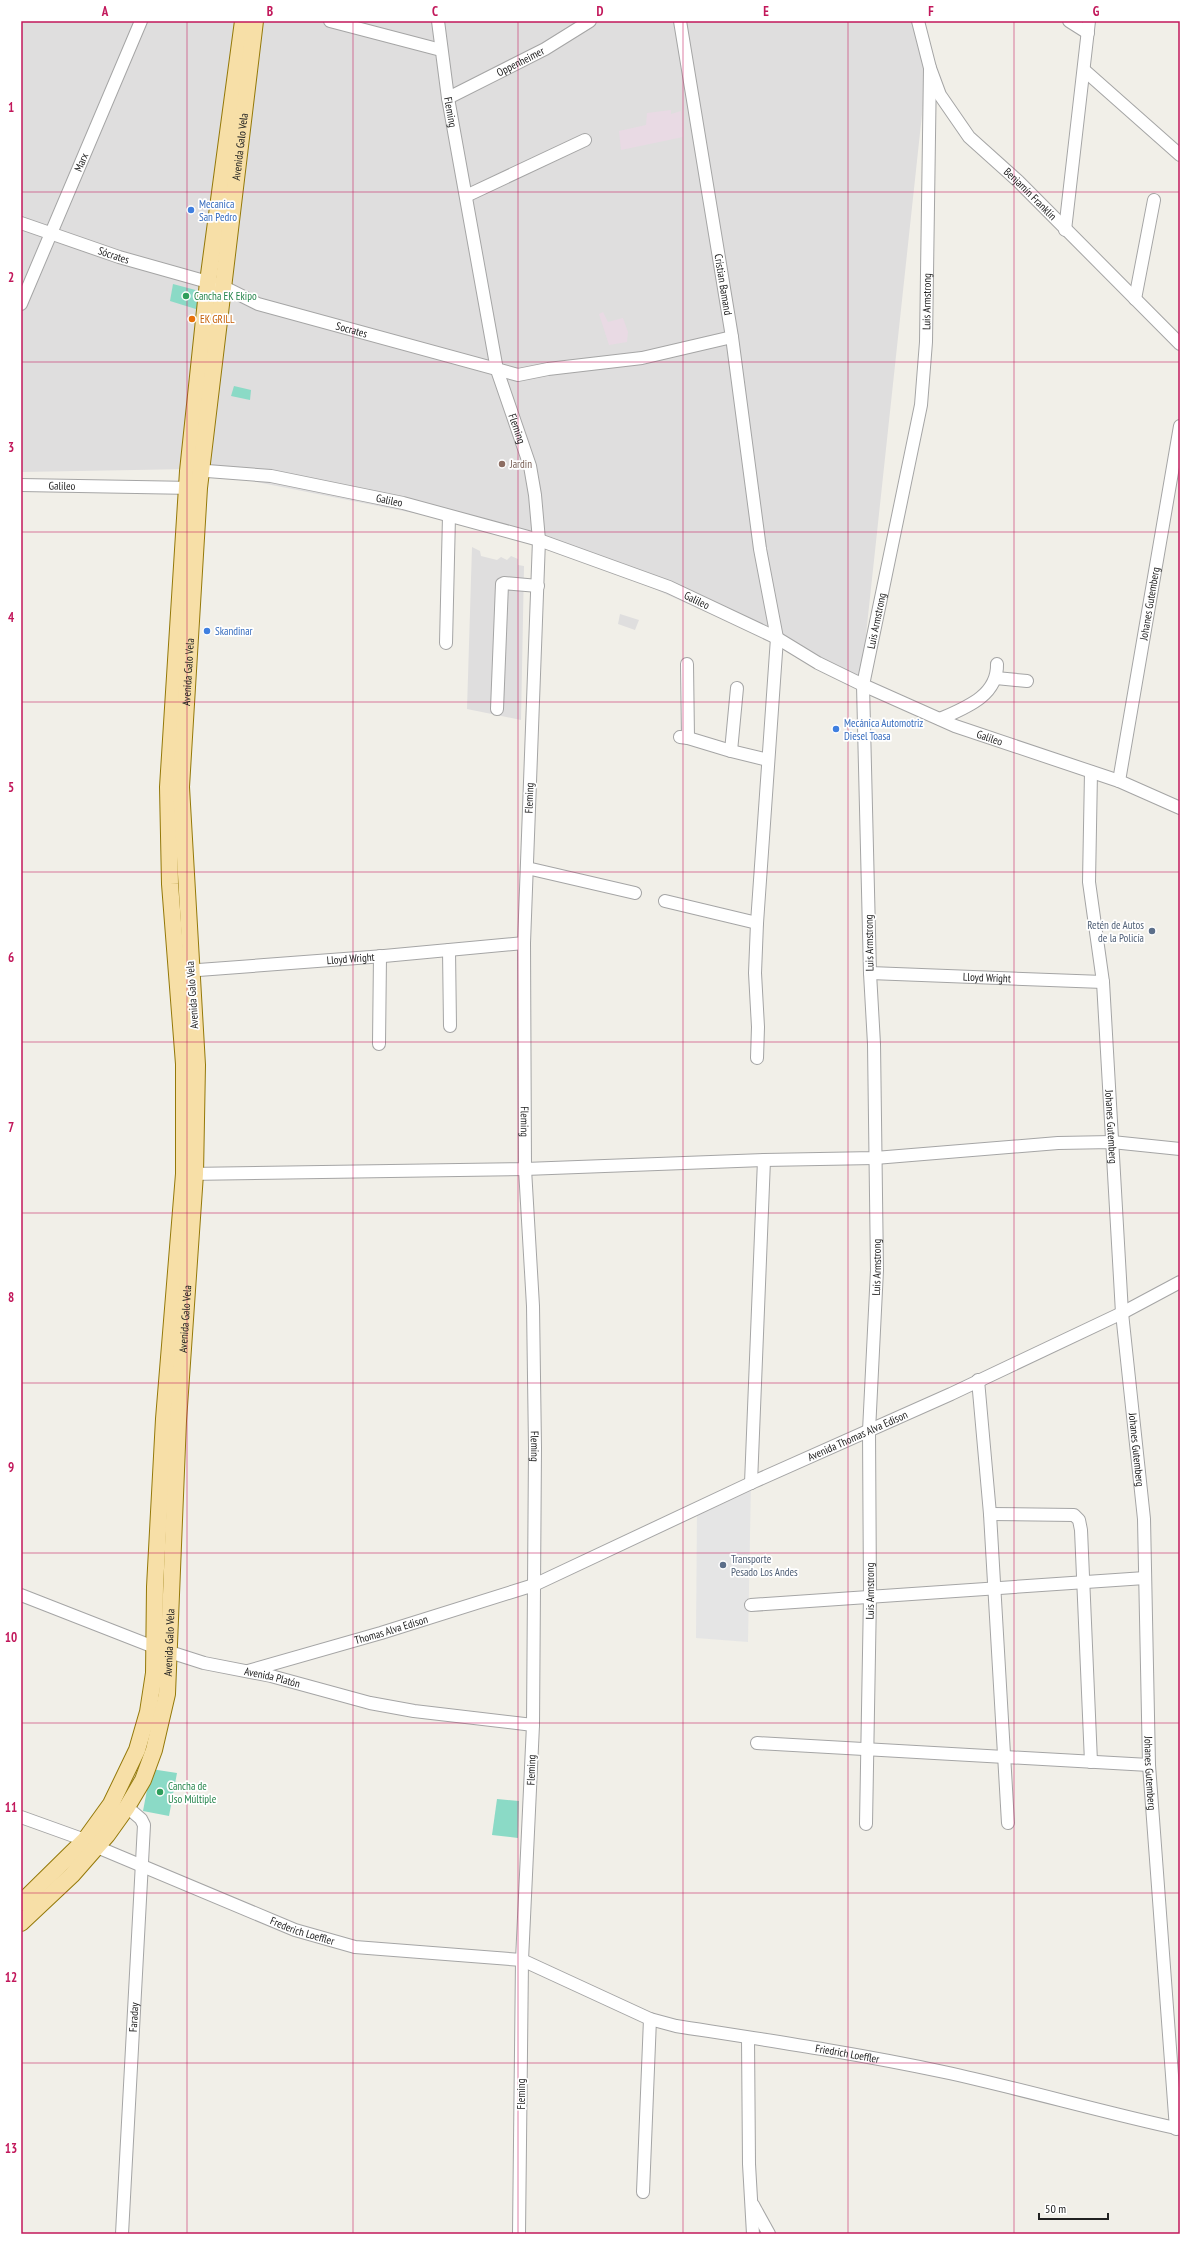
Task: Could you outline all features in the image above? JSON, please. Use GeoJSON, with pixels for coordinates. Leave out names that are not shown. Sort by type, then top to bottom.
{"type":"FeatureCollection","features":[{"type":"Feature","properties":{"kind":"main road","name":"Avenida Galo Vela"},"geometry":{"type":"LineString","coordinates":[[21,1903],[91,1844],[127,1808],[143,1780],[159,1735],[167,1694],[162,1649],[171,1420],[197,1065],[170,884],[193,488],[243,21]]}},
{"type":"Feature","properties":{"kind":"main road","name":"Avenida Galo Vela"},"geometry":{"type":"LineString","coordinates":[[215,284],[255,21]]}},
{"type":"Feature","properties":{"kind":"main road","name":"Avenida Galo Vela"},"geometry":{"type":"LineString","coordinates":[[21,1923],[72,1875],[91,1844],[114,1799],[136,1750],[148,1712],[154,1673],[162,1649]]}},
{"type":"Feature","properties":{"kind":"street","name":"Marx"},"geometry":{"type":"LineString","coordinates":[[21,304],[52,234],[141,21]]}},
{"type":"Feature","properties":{"kind":"street"},"geometry":{"type":"LineString","coordinates":[[330,21],[441,50]]}},
{"type":"Feature","properties":{"kind":"street","name":"Fleming"},"geometry":{"type":"LineString","coordinates":[[438,21],[448,98],[497,370],[530,466],[535,495],[539,540],[524,943],[525,1169],[533,1306],[535,1448],[533,1725],[522,1960],[519,2234]]}},
{"type":"Feature","properties":{"kind":"street","name":"Oppenheimer"},"geometry":{"type":"LineString","coordinates":[[448,98],[545,49],[590,21]]}},
{"type":"Feature","properties":{"kind":"street","name":"Cristian Bamand"},"geometry":{"type":"LineString","coordinates":[[680,21],[732,337],[760,549],[777,638],[757,923],[755,973],[758,1027],[757,1058]]}},
{"type":"Feature","properties":{"kind":"street","name":"Benjamín Franklin"},"geometry":{"type":"LineString","coordinates":[[918,21],[930,68],[940,95],[969,137],[1018,182],[1180,344]]}},
{"type":"Feature","properties":{"kind":"street"},"geometry":{"type":"LineString","coordinates":[[1070,21],[1088,33]]}},
{"type":"Feature","properties":{"kind":"street"},"geometry":{"type":"LineString","coordinates":[[1065,230],[1089,21]]}},
{"type":"Feature","properties":{"kind":"street","name":"Luis Armstrong"},"geometry":{"type":"LineString","coordinates":[[866,1824],[870,1596],[869,1431],[877,1270],[874,1044],[870,973],[863,685],[921,405],[926,342],[930,68]]}},
{"type":"Feature","properties":{"kind":"street"},"geometry":{"type":"LineString","coordinates":[[1084,70],[1180,155]]}},
{"type":"Feature","properties":{"kind":"street"},"geometry":{"type":"LineString","coordinates":[[466,196],[585,140]]}},
{"type":"Feature","properties":{"kind":"street"},"geometry":{"type":"LineString","coordinates":[[1135,299],[1154,200]]}},
{"type":"Feature","properties":{"kind":"street","name":"Sócrates"},"geometry":{"type":"LineString","coordinates":[[21,223],[118,257],[215,284]]}},
{"type":"Feature","properties":{"kind":"street","name":"Socrates"},"geometry":{"type":"LineString","coordinates":[[215,284],[258,304],[518,375],[548,369],[642,358],[732,337]]}},
{"type":"Feature","properties":{"kind":"street","name":"Johanes Gutemberg"},"geometry":{"type":"LineString","coordinates":[[1119,781],[1180,426]]}},
{"type":"Feature","properties":{"kind":"street","name":"Galileo"},"geometry":{"type":"LineString","coordinates":[[195,470],[271,476],[402,503],[539,540],[669,587],[777,638],[818,663],[863,685],[940,718],[1119,781],[1180,808]]}},
{"type":"Feature","properties":{"kind":"street","name":"Galileo"},"geometry":{"type":"LineString","coordinates":[[21,485],[193,488]]}},
{"type":"Feature","properties":{"kind":"street"},"geometry":{"type":"LineString","coordinates":[[446,643],[449,516]]}},
{"type":"Feature","properties":{"kind":"street"},"geometry":{"type":"LineString","coordinates":[[497,709],[502,584],[504,582],[538,586]]}},
{"type":"Feature","properties":{"kind":"street"},"geometry":{"type":"LineString","coordinates":[[687,664],[684,737],[768,760]]}},
{"type":"Feature","properties":{"kind":"street"},"geometry":{"type":"LineString","coordinates":[[940,718],[974,703],[988,690],[996,678],[997,664]]}},
{"type":"Feature","properties":{"kind":"street"},"geometry":{"type":"LineString","coordinates":[[996,678],[1027,682]]}},
{"type":"Feature","properties":{"kind":"street"},"geometry":{"type":"LineString","coordinates":[[731,751],[737,688]]}},
{"type":"Feature","properties":{"kind":"street","name":"Johanes Gutemberg"},"geometry":{"type":"LineString","coordinates":[[1092,772],[1089,882],[1103,982],[1122,1313],[1144,1519],[1149,1765],[1178,2129]]}},
{"type":"Feature","properties":{"kind":"street"},"geometry":{"type":"LineString","coordinates":[[527,868],[635,893]]}},
{"type":"Feature","properties":{"kind":"street"},"geometry":{"type":"LineString","coordinates":[[665,901],[757,923]]}},
{"type":"Feature","properties":{"kind":"street","name":"Lloyd Wright"},"geometry":{"type":"LineString","coordinates":[[184,972],[524,943]]}},
{"type":"Feature","properties":{"kind":"street"},"geometry":{"type":"LineString","coordinates":[[450,950],[450,1026]]}},
{"type":"Feature","properties":{"kind":"street"},"geometry":{"type":"LineString","coordinates":[[379,1044],[380,956]]}},
{"type":"Feature","properties":{"kind":"street","name":"Lloyd Wright"},"geometry":{"type":"LineString","coordinates":[[870,973],[1103,982]]}},
{"type":"Feature","properties":{"kind":"street"},"geometry":{"type":"LineString","coordinates":[[189,1174],[525,1169],[764,1160],[875,1158],[1058,1143],[1112,1142],[1180,1149]]}},
{"type":"Feature","properties":{"kind":"street"},"geometry":{"type":"LineString","coordinates":[[751,1483],[764,1160]]}},
{"type":"Feature","properties":{"kind":"street","name":"Avenida Thomas Alva Edison"},"geometry":{"type":"LineString","coordinates":[[534,1585],[751,1483],[869,1431],[1122,1313],[1180,1282]]}},
{"type":"Feature","properties":{"kind":"street"},"geometry":{"type":"LineString","coordinates":[[978,1380],[990,1514],[1008,1823]]}},
{"type":"Feature","properties":{"kind":"street"},"geometry":{"type":"LineString","coordinates":[[990,1514],[1074,1515],[1079,1520],[1081,1530],[1091,1762]]}},
{"type":"Feature","properties":{"kind":"street"},"geometry":{"type":"LineString","coordinates":[[750,1605],[1083,1581],[1145,1578]]}},
{"type":"Feature","properties":{"kind":"street","name":"Thomas Alva Edison"},"geometry":{"type":"LineString","coordinates":[[248,1671],[381,1633],[534,1585]]}},
{"type":"Feature","properties":{"kind":"street","name":"Avenida Platón"},"geometry":{"type":"LineString","coordinates":[[21,1595],[162,1649],[204,1663],[248,1671],[374,1704],[414,1711],[533,1725]]}},
{"type":"Feature","properties":{"kind":"street"},"geometry":{"type":"LineString","coordinates":[[757,1743],[1149,1765]]}},
{"type":"Feature","properties":{"kind":"street","name":"Faraday"},"geometry":{"type":"LineString","coordinates":[[122,2234],[144,1825],[141,1819],[127,1808]]}},
{"type":"Feature","properties":{"kind":"street","name":"Frederich Loeffler"},"geometry":{"type":"LineString","coordinates":[[21,1817],[91,1844],[295,1930],[356,1947],[522,1960]]}},
{"type":"Feature","properties":{"kind":"street","name":"Friedrich Loeffler"},"geometry":{"type":"LineString","coordinates":[[522,1960],[587,1992],[650,2019],[676,2026],[856,2054],[944,2072],[1178,2129]]}},
{"type":"Feature","properties":{"kind":"street"},"geometry":{"type":"LineString","coordinates":[[643,2192],[650,2019]]}},
{"type":"Feature","properties":{"kind":"street"},"geometry":{"type":"LineString","coordinates":[[748,2038],[749,2164],[753,2234]]}},
{"type":"Feature","properties":{"kind":"street"},"geometry":{"type":"LineString","coordinates":[[752,2204],[769,2234]]}},
{"type":"Feature","properties":{"kind":"shaded area"},"geometry":{"type":"Polygon","coordinates":[[[21,21],[913,21],[927,68],[861,681],[540,538],[191,469],[21,472],[21,21]]]}},
{"type":"Feature","properties":{"kind":"shaded area"},"geometry":{"type":"Polygon","coordinates":[[[671,110],[671,114],[681,111],[683,137],[621,150],[619,131],[646,125],[647,113],[671,110]]]}},
{"type":"Feature","properties":{"kind":"shaded area"},"geometry":{"type":"Polygon","coordinates":[[[603,312],[608,322],[623,318],[628,332],[627,342],[609,345],[599,314],[603,312]]]}},
{"type":"Feature","properties":{"kind":"shaded area"},"geometry":{"type":"Polygon","coordinates":[[[472,547],[480,551],[481,556],[497,560],[501,557],[507,560],[511,556],[518,559],[518,565],[524,566],[521,720],[467,709],[472,547]]]}},
{"type":"Feature","properties":{"kind":"shaded area"},"geometry":{"type":"Polygon","coordinates":[[[620,614],[639,620],[635,630],[618,624],[620,614]]]}},
{"type":"Feature","properties":{"kind":"shaded area","name":"Transporte Pesado Los Andes"},"geometry":{"type":"Polygon","coordinates":[[[751,1483],[748,1642],[696,1638],[697,1508],[751,1483]]]}},
{"type":"Feature","properties":{"kind":"green space","name":"Cancha EK Ekipo"},"geometry":{"type":"Polygon","coordinates":[[[173,284],[203,292],[199,310],[170,301],[173,284]]]}},
{"type":"Feature","properties":{"kind":"green space"},"geometry":{"type":"Polygon","coordinates":[[[234,386],[251,390],[250,400],[231,396],[234,386]]]}},
{"type":"Feature","properties":{"kind":"green space","name":"Cancha de Uso Múltiple"},"geometry":{"type":"Polygon","coordinates":[[[151,1769],[177,1773],[169,1816],[143,1811],[151,1769]]]}},
{"type":"Feature","properties":{"kind":"green space"},"geometry":{"type":"Polygon","coordinates":[[[497,1799],[519,1801],[518,1838],[492,1835],[497,1799]]]}},
{"type":"Feature","properties":{"kind":"place","name":"Mecanica San Pedro"},"geometry":{"type":"Point","coordinates":[191,210]}},
{"type":"Feature","properties":{"kind":"place","name":"Cancha EK Ekipo"},"geometry":{"type":"Point","coordinates":[186,296]}},
{"type":"Feature","properties":{"kind":"place","name":"EK GRILL"},"geometry":{"type":"Point","coordinates":[192,319]}},
{"type":"Feature","properties":{"kind":"place","name":"Jardin"},"geometry":{"type":"Point","coordinates":[502,464]}},
{"type":"Feature","properties":{"kind":"place","name":"Skandinar"},"geometry":{"type":"Point","coordinates":[207,631]}},
{"type":"Feature","properties":{"kind":"place","name":"Mecánica Automotriz Diesel Toasa"},"geometry":{"type":"Point","coordinates":[836,729]}},
{"type":"Feature","properties":{"kind":"place","name":"Retén de Autos de la Policía"},"geometry":{"type":"Point","coordinates":[1152,931]}},
{"type":"Feature","properties":{"kind":"place","name":"Transporte Pesado Los Andes"},"geometry":{"type":"Point","coordinates":[723,1565]}},
{"type":"Feature","properties":{"kind":"place","name":"Cancha de Uso Múltiple"},"geometry":{"type":"Point","coordinates":[160,1792]}}]}
